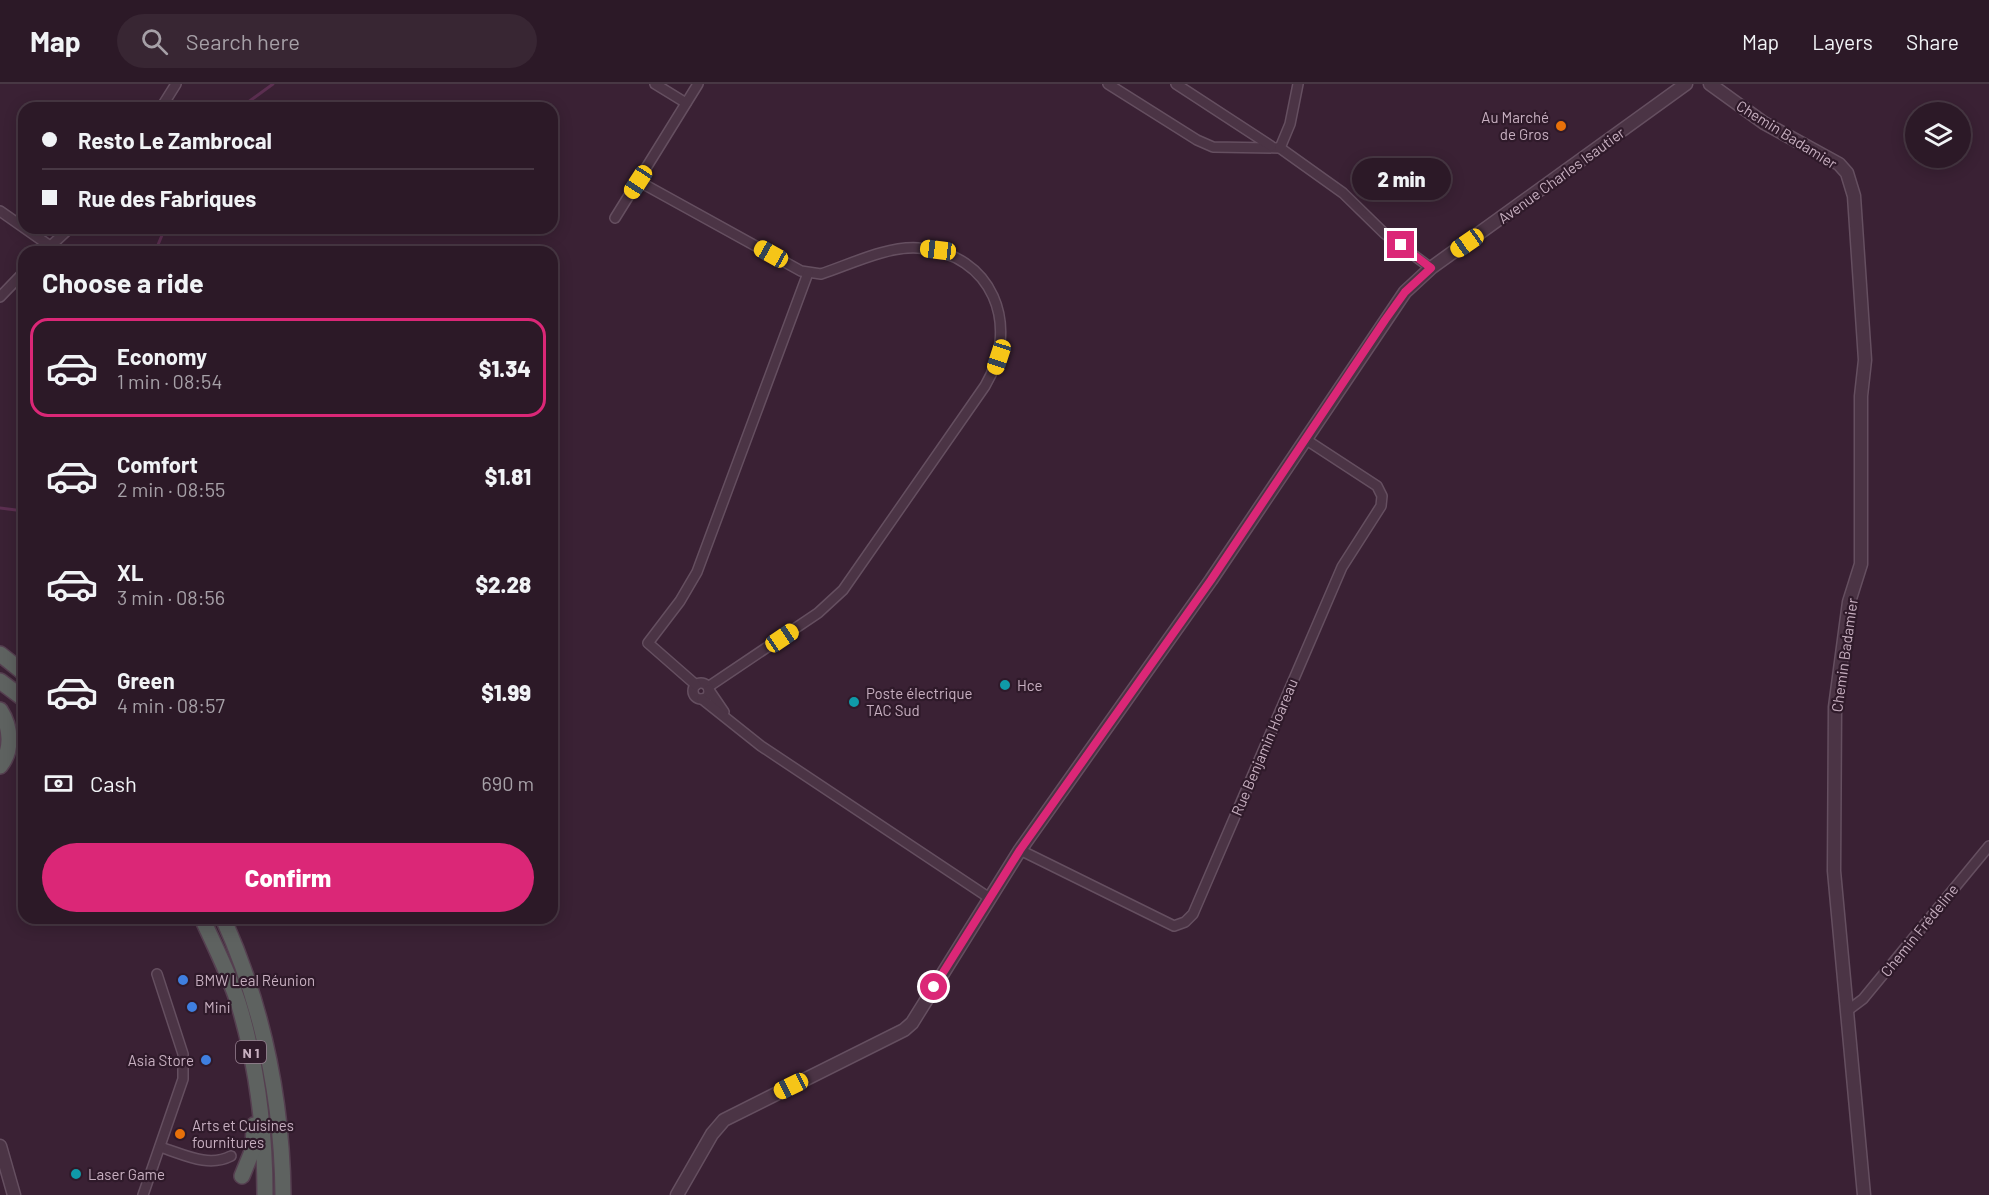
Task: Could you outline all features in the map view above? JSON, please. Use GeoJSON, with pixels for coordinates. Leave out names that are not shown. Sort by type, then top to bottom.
{"type":"FeatureCollection","features":[{"type":"Feature","properties":{"kind":"highway"},"geometry":{"type":"LineString","coordinates":[[0,654],[18,668]]}},
{"type":"Feature","properties":{"kind":"highway"},"geometry":{"type":"LineString","coordinates":[[0,681],[18,694]]}},
{"type":"Feature","properties":{"kind":"highway"},"geometry":{"type":"LineString","coordinates":[[0,710],[8,730],[9,749],[0,766]]}},
{"type":"Feature","properties":{"kind":"highway","name":"N 1"},"geometry":{"type":"LineString","coordinates":[[205,924],[240,1010],[252,1054],[263,1134],[265,1195]]}},
{"type":"Feature","properties":{"kind":"highway","name":"N 1"},"geometry":{"type":"LineString","coordinates":[[226,924],[247,975],[267,1045],[280,1119],[283,1195]]}},
{"type":"Feature","properties":{"kind":"highway"},"geometry":{"type":"LineString","coordinates":[[211,939],[235,1017],[251,1093],[253,1149],[242,1176]]}},
{"type":"Feature","properties":{"kind":"street"},"geometry":{"type":"LineString","coordinates":[[165,102],[176,84]]}},
{"type":"Feature","properties":{"kind":"street"},"geometry":{"type":"LineString","coordinates":[[655,84],[686,103]]}},
{"type":"Feature","properties":{"kind":"street"},"geometry":{"type":"LineString","coordinates":[[615,218],[698,84]]}},
{"type":"Feature","properties":{"kind":"street"},"geometry":{"type":"LineString","coordinates":[[1108,84],[1197,140],[1213,147],[1275,147]]}},
{"type":"Feature","properties":{"kind":"street"},"geometry":{"type":"LineString","coordinates":[[1176,84],[1343,193],[1385,234],[1431,268]]}},
{"type":"Feature","properties":{"kind":"street"},"geometry":{"type":"LineString","coordinates":[[1275,147],[1290,124],[1298,84]]}},
{"type":"Feature","properties":{"kind":"street","name":"Avenue Charles Isautier"},"geometry":{"type":"LineString","coordinates":[[676,1195],[712,1134],[724,1120],[904,1030],[912,1023],[988,897],[1211,580],[1405,292],[1431,268],[1686,84]]}},
{"type":"Feature","properties":{"kind":"street","name":"Chemin Badamier"},"geometry":{"type":"LineString","coordinates":[[1710,84],[1764,123],[1839,164],[1847,173],[1854,196],[1865,360],[1861,396],[1861,564],[1849,602],[1835,707],[1834,871],[1864,1195]]}},
{"type":"Feature","properties":{"kind":"street"},"geometry":{"type":"LineString","coordinates":[[638,182],[808,273],[821,274],[901,248],[938,250],[957,258],[972,268],[992,293],[1002,326],[999,357],[985,386],[843,590],[818,613],[709,688],[707,697],[702,699]]}},
{"type":"Feature","properties":{"kind":"street"},"geometry":{"type":"LineString","coordinates":[[0,211],[18,226]]}},
{"type":"Feature","properties":{"kind":"street"},"geometry":{"type":"LineString","coordinates":[[28,234],[43,246]]}},
{"type":"Feature","properties":{"kind":"street"},"geometry":{"type":"LineString","coordinates":[[50,246],[63,234]]}},
{"type":"Feature","properties":{"kind":"street"},"geometry":{"type":"LineString","coordinates":[[696,685],[648,643],[680,601],[697,572],[808,273]]}},
{"type":"Feature","properties":{"kind":"street"},"geometry":{"type":"LineString","coordinates":[[0,297],[18,278]]}},
{"type":"Feature","properties":{"kind":"street","name":"Rue Benjamin Hoareau"},"geometry":{"type":"LineString","coordinates":[[1020,850],[1174,926],[1185,922],[1193,914],[1342,567],[1381,507],[1382,496],[1377,486],[1305,439]]}},
{"type":"Feature","properties":{"kind":"street"},"geometry":{"type":"LineString","coordinates":[[696,685],[703,683],[709,688],[729,719]]}},
{"type":"Feature","properties":{"kind":"street"},"geometry":{"type":"LineString","coordinates":[[696,685],[694,694],[761,746],[988,897]]}},
{"type":"Feature","properties":{"kind":"street","name":"Chemin Frédeline"},"geometry":{"type":"LineString","coordinates":[[1847,1011],[1863,999],[1989,846]]}},
{"type":"Feature","properties":{"kind":"street"},"geometry":{"type":"LineString","coordinates":[[143,1195],[183,1079],[183,1054],[157,974]]}},
{"type":"Feature","properties":{"kind":"street"},"geometry":{"type":"LineString","coordinates":[[0,1146],[14,1195]]}},
{"type":"Feature","properties":{"kind":"street"},"geometry":{"type":"LineString","coordinates":[[160,1147],[208,1161],[219,1162],[231,1156]]}},
{"type":"Feature","properties":{"kind":"waterway"},"geometry":{"type":"LineString","coordinates":[[248,102],[273,84]]}},
{"type":"Feature","properties":{"kind":"waterway"},"geometry":{"type":"LineString","coordinates":[[158,246],[162,234]]}},
{"type":"Feature","properties":{"kind":"waterway"},"geometry":{"type":"LineString","coordinates":[[0,508],[18,510]]}},
{"type":"Feature","properties":{"kind":"place","name":"Au Marché de Gros"},"geometry":{"type":"Point","coordinates":[1561,126]}},
{"type":"Feature","properties":{"kind":"place","name":"Hce"},"geometry":{"type":"Point","coordinates":[1005,685]}},
{"type":"Feature","properties":{"kind":"place","name":"Poste électrique TAC Sud"},"geometry":{"type":"Point","coordinates":[854,702]}},
{"type":"Feature","properties":{"kind":"place","name":"BMW Leal Réunion"},"geometry":{"type":"Point","coordinates":[183,980]}},
{"type":"Feature","properties":{"kind":"place","name":"Mini"},"geometry":{"type":"Point","coordinates":[192,1007]}},
{"type":"Feature","properties":{"kind":"place","name":"Asia Store"},"geometry":{"type":"Point","coordinates":[206,1060]}},
{"type":"Feature","properties":{"kind":"place","name":"Arts et Cuisines fournitures"},"geometry":{"type":"Point","coordinates":[180,1134]}},
{"type":"Feature","properties":{"kind":"place","name":"Laser Game"},"geometry":{"type":"Point","coordinates":[76,1174]}},
{"type":"Feature","properties":{"kind":"route"},"geometry":{"type":"LineString","coordinates":[[934,987],[985,902],[1020,850],[1211,580],[1385,320],[1405,292],[1431,268],[1401,245]]}}]}
